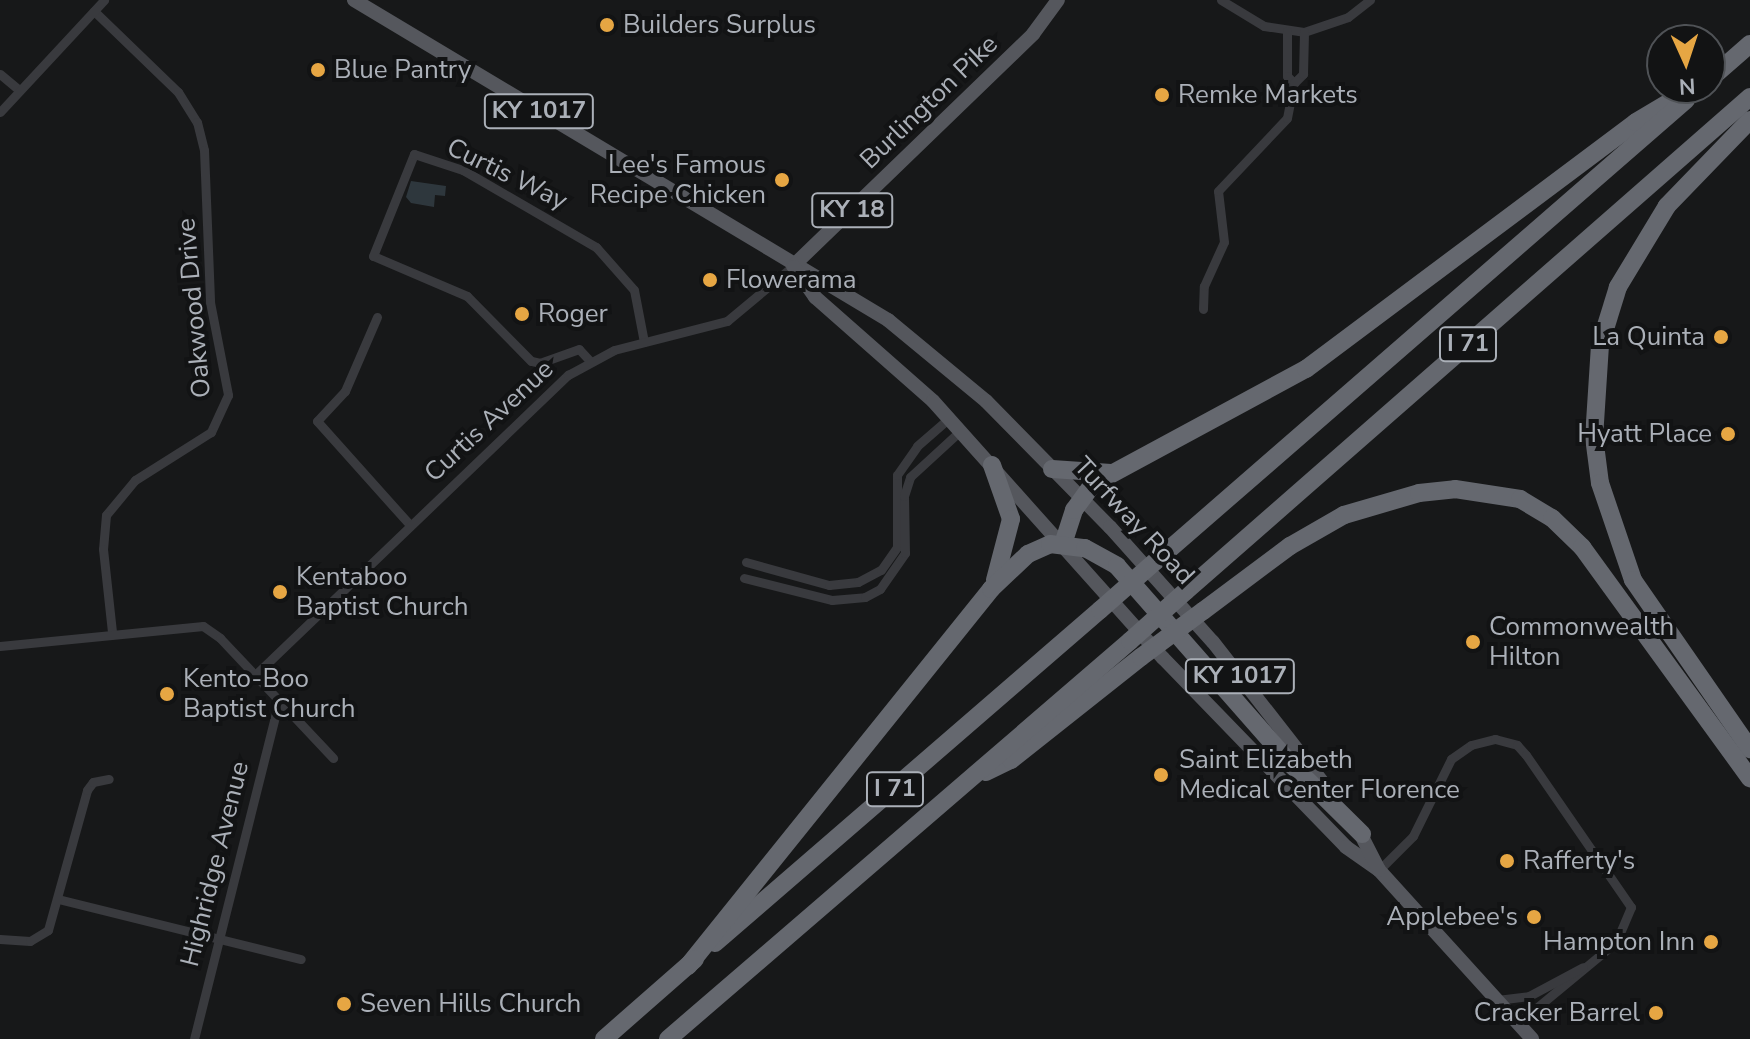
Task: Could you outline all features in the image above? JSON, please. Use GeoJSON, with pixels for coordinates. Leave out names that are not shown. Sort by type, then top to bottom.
{"type":"FeatureCollection","features":[{"type":"Feature","properties":{"kind":"highway","name":"I 71"},"geometry":{"type":"LineString","coordinates":[[1726,65],[1750,44]]}},
{"type":"Feature","properties":{"kind":"highway","name":"I 71"},"geometry":{"type":"LineString","coordinates":[[668,1039],[1130,641],[1750,97]]}},
{"type":"Feature","properties":{"kind":"highway"},"geometry":{"type":"LineString","coordinates":[[1063,544],[1081,498],[1114,473],[1306,369],[1636,122],[1666,104]]}},
{"type":"Feature","properties":{"kind":"highway","name":"I 71"},"geometry":{"type":"LineString","coordinates":[[604,1039],[1682,104]]}},
{"type":"Feature","properties":{"kind":"highway"},"geometry":{"type":"LineString","coordinates":[[1750,120],[1667,206],[1618,287],[1600,345],[1594,437],[1600,483],[1633,580],[1750,749]]}},
{"type":"Feature","properties":{"kind":"highway"},"geometry":{"type":"LineString","coordinates":[[991,589],[1011,519],[992,465]]}},
{"type":"Feature","properties":{"kind":"highway"},"geometry":{"type":"LineString","coordinates":[[1052,469],[1114,473]]}},
{"type":"Feature","properties":{"kind":"highway"},"geometry":{"type":"LineString","coordinates":[[962,784],[1011,760],[1141,657],[1290,546],[1344,515],[1419,493],[1455,489],[1520,499],[1552,518],[1582,547],[1750,778]]}},
{"type":"Feature","properties":{"kind":"highway"},"geometry":{"type":"LineString","coordinates":[[688,966],[991,589],[1028,554],[1063,544],[1100,554],[1117,566],[1293,766],[1362,834]]}},
{"type":"Feature","properties":{"kind":"main road","name":"Turfway Road"},"geometry":{"type":"LineString","coordinates":[[354,0],[793,266],[828,279],[888,320],[986,401],[1081,498],[1213,642],[1362,834],[1379,870]]}},
{"type":"Feature","properties":{"kind":"main road","name":"Burlington Pike"},"geometry":{"type":"LineString","coordinates":[[793,266],[1033,34],[1058,0]]}},
{"type":"Feature","properties":{"kind":"main road","name":"Turfway Road"},"geometry":{"type":"LineString","coordinates":[[793,266],[815,297],[960,431],[1163,658],[1346,847],[1379,870],[1532,1039]]}},
{"type":"Feature","properties":{"kind":"street"},"geometry":{"type":"LineString","coordinates":[[0,112],[18,89],[104,0]]}},
{"type":"Feature","properties":{"kind":"street"},"geometry":{"type":"LineString","coordinates":[[1221,0],[1242,16],[1287,31],[1304,32],[1348,17],[1370,0]]}},
{"type":"Feature","properties":{"kind":"street","name":"Oakwood Drive"},"geometry":{"type":"LineString","coordinates":[[94,11],[178,92],[202,138],[210,302],[228,395],[211,432],[135,480],[106,515],[103,549],[112,632]]}},
{"type":"Feature","properties":{"kind":"street"},"geometry":{"type":"LineString","coordinates":[[1287,31],[1287,76],[1294,83]]}},
{"type":"Feature","properties":{"kind":"street"},"geometry":{"type":"LineString","coordinates":[[1203,309],[1204,286],[1224,242],[1218,191],[1287,118],[1294,83],[1303,74],[1304,32]]}},
{"type":"Feature","properties":{"kind":"street"},"geometry":{"type":"LineString","coordinates":[[0,74],[18,89]]}},
{"type":"Feature","properties":{"kind":"street","name":"Curtis Way"},"geometry":{"type":"LineString","coordinates":[[590,361],[579,349],[540,363],[531,361],[467,296],[373,256],[414,154],[463,170],[596,247],[634,290],[644,342]]}},
{"type":"Feature","properties":{"kind":"street","name":"Curtis Avenue"},"geometry":{"type":"LineString","coordinates":[[255,675],[551,390],[590,361],[644,342],[727,321],[793,266]]}},
{"type":"Feature","properties":{"kind":"street"},"geometry":{"type":"LineString","coordinates":[[377,317],[345,391],[317,421],[410,525]]}},
{"type":"Feature","properties":{"kind":"street"},"geometry":{"type":"LineString","coordinates":[[746,562],[829,585],[872,576],[897,547],[897,475],[917,446],[948,419]]}},
{"type":"Feature","properties":{"kind":"street"},"geometry":{"type":"LineString","coordinates":[[744,578],[832,600],[865,597],[880,589],[905,553],[904,496],[910,477],[960,431]]}},
{"type":"Feature","properties":{"kind":"street"},"geometry":{"type":"LineString","coordinates":[[0,646],[112,632],[203,626],[255,675],[333,758]]}},
{"type":"Feature","properties":{"kind":"street","name":"Highridge Avenue"},"geometry":{"type":"LineString","coordinates":[[194,1039],[279,701]]}},
{"type":"Feature","properties":{"kind":"street"},"geometry":{"type":"LineString","coordinates":[[1379,870],[1413,836],[1451,759],[1483,740],[1517,745],[1631,907],[1625,931],[1569,986],[1518,1023]]}},
{"type":"Feature","properties":{"kind":"street"},"geometry":{"type":"LineString","coordinates":[[0,939],[30,941],[43,935],[58,899],[87,790],[93,782],[109,779]]}},
{"type":"Feature","properties":{"kind":"street"},"geometry":{"type":"LineString","coordinates":[[58,899],[301,959]]}},
{"type":"Feature","properties":{"kind":"street"},"geometry":{"type":"LineString","coordinates":[[1497,1000],[1529,996],[1586,966]]}},
{"type":"Feature","properties":{"kind":"shaded area"},"geometry":{"type":"Polygon","coordinates":[[[411,181],[446,186],[445,196],[435,195],[434,207],[411,203],[406,197],[411,181]]]}},
{"type":"Feature","properties":{"kind":"place","name":"Builders Surplus"},"geometry":{"type":"Point","coordinates":[607,25]}},
{"type":"Feature","properties":{"kind":"place","name":"Blue Pantry"},"geometry":{"type":"Point","coordinates":[318,70]}},
{"type":"Feature","properties":{"kind":"place","name":"Remke Markets"},"geometry":{"type":"Point","coordinates":[1162,95]}},
{"type":"Feature","properties":{"kind":"place","name":"Lee's Famous Recipe Chicken"},"geometry":{"type":"Point","coordinates":[782,180]}},
{"type":"Feature","properties":{"kind":"place","name":"Flowerama"},"geometry":{"type":"Point","coordinates":[710,280]}},
{"type":"Feature","properties":{"kind":"place","name":"Roger"},"geometry":{"type":"Point","coordinates":[522,314]}},
{"type":"Feature","properties":{"kind":"place","name":"La Quinta"},"geometry":{"type":"Point","coordinates":[1721,337]}},
{"type":"Feature","properties":{"kind":"place","name":"Hyatt Place"},"geometry":{"type":"Point","coordinates":[1728,434]}},
{"type":"Feature","properties":{"kind":"place","name":"Kentaboo Baptist Church"},"geometry":{"type":"Point","coordinates":[280,592]}},
{"type":"Feature","properties":{"kind":"place","name":"Commonwealth Hilton"},"geometry":{"type":"Point","coordinates":[1473,642]}},
{"type":"Feature","properties":{"kind":"place","name":"Kento-Boo Baptist Church"},"geometry":{"type":"Point","coordinates":[167,694]}},
{"type":"Feature","properties":{"kind":"place","name":"Saint Elizabeth Medical Center Florence"},"geometry":{"type":"Point","coordinates":[1161,775]}},
{"type":"Feature","properties":{"kind":"place","name":"Rafferty's"},"geometry":{"type":"Point","coordinates":[1507,861]}},
{"type":"Feature","properties":{"kind":"place","name":"Applebee's"},"geometry":{"type":"Point","coordinates":[1534,917]}},
{"type":"Feature","properties":{"kind":"place","name":"Hampton Inn"},"geometry":{"type":"Point","coordinates":[1711,942]}},
{"type":"Feature","properties":{"kind":"place","name":"Seven Hills Church"},"geometry":{"type":"Point","coordinates":[344,1004]}},
{"type":"Feature","properties":{"kind":"place","name":"Cracker Barrel"},"geometry":{"type":"Point","coordinates":[1656,1013]}}]}
